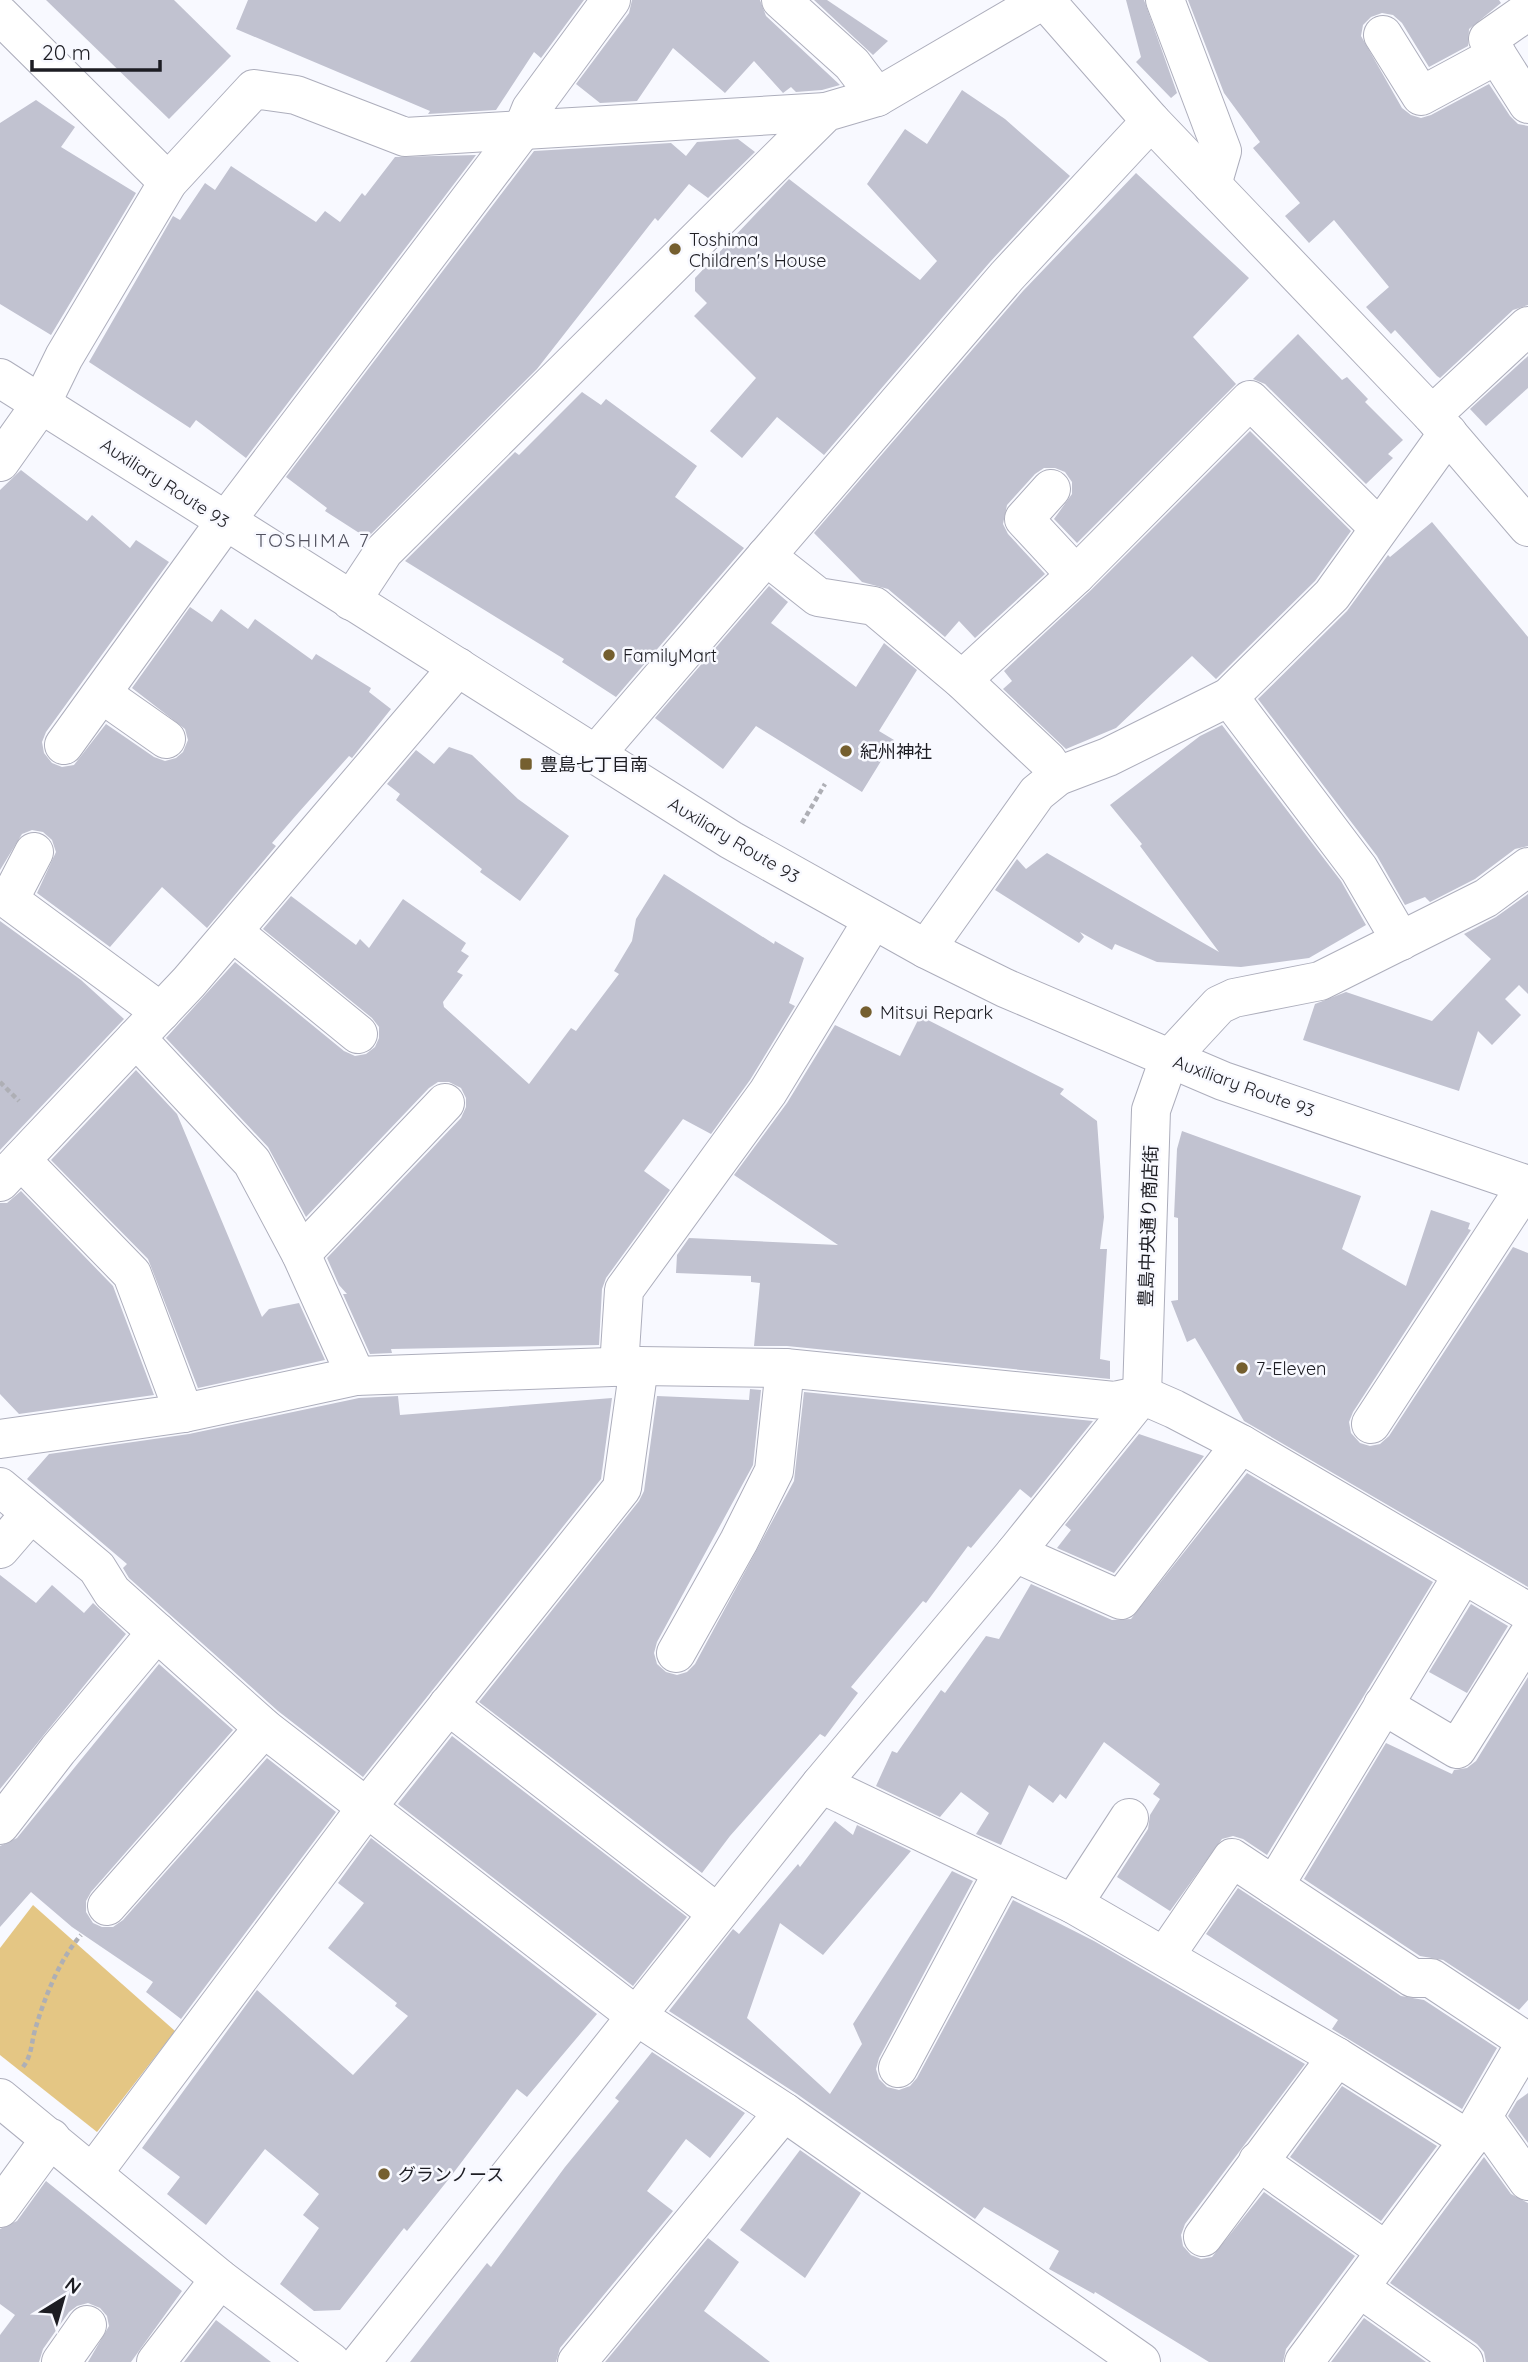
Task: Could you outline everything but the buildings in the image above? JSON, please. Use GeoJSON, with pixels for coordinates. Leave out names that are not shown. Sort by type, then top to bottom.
{"type":"FeatureCollection","features":[{"type":"Feature","properties":{"kind":"street"},"geometry":{"type":"LineString","coordinates":[[64,745],[225,522],[523,129],[531,109],[611,0]]}},
{"type":"Feature","properties":{"kind":"street"},"geometry":{"type":"LineString","coordinates":[[781,0],[852,64],[877,97]]}},
{"type":"Feature","properties":{"kind":"street"},"geometry":{"type":"LineString","coordinates":[[0,462],[41,404],[64,357],[167,181],[254,89],[296,95],[405,137],[826,111],[877,97],[1044,0],[1151,121],[1440,424],[1526,522]]}},
{"type":"Feature","properties":{"kind":"street"},"geometry":{"type":"LineString","coordinates":[[1164,0],[1222,151],[1212,185]]}},
{"type":"Feature","properties":{"kind":"street"},"geometry":{"type":"LineString","coordinates":[[1528,11],[1488,39],[1528,104]]}},
{"type":"Feature","properties":{"kind":"street"},"geometry":{"type":"LineString","coordinates":[[0,15],[167,181]]}},
{"type":"Feature","properties":{"kind":"street"},"geometry":{"type":"LineString","coordinates":[[1383,35],[1421,96],[1497,55]]}},
{"type":"Feature","properties":{"kind":"street"},"geometry":{"type":"LineString","coordinates":[[351,601],[384,551],[826,111]]}},
{"type":"Feature","properties":{"kind":"street"},"geometry":{"type":"LineString","coordinates":[[595,755],[1007,276],[1151,121]]}},
{"type":"Feature","properties":{"kind":"street"},"geometry":{"type":"LineString","coordinates":[[926,949],[1037,793],[1058,776],[1108,757],[1229,697],[1332,595],[1378,527],[1440,424],[1528,326]]}},
{"type":"Feature","properties":{"kind":"street","name":"Auxiliary Route 93"},"geometry":{"type":"LineString","coordinates":[[0,378],[731,840],[926,949],[1005,988],[1223,1081],[1528,1185]]}},
{"type":"Feature","properties":{"kind":"street"},"geometry":{"type":"LineString","coordinates":[[962,680],[1076,575],[1250,400],[1378,527]]}},
{"type":"Feature","properties":{"kind":"street"},"geometry":{"type":"LineString","coordinates":[[1051,489],[1024,519],[1076,575]]}},
{"type":"Feature","properties":{"kind":"street"},"geometry":{"type":"LineString","coordinates":[[766,556],[818,597],[874,606],[962,680],[1047,760],[1058,776]]}},
{"type":"Feature","properties":{"kind":"street"},"geometry":{"type":"LineString","coordinates":[[184,1413],[132,1274],[10,1171],[233,932],[458,667]]}},
{"type":"Feature","properties":{"kind":"street"},"geometry":{"type":"LineString","coordinates":[[102,694],[166,739]]}},
{"type":"Feature","properties":{"kind":"street"},"geometry":{"type":"LineString","coordinates":[[1229,697],[1359,869],[1401,941]]}},
{"type":"Feature","properties":{"kind":"street"},"geometry":{"type":"LineString","coordinates":[[33,852],[9,900],[149,1025],[252,1162],[300,1254],[356,1376]]}},
{"type":"Feature","properties":{"kind":"street"},"geometry":{"type":"LineString","coordinates":[[1169,1059],[1219,1005],[1234,998],[1320,981],[1486,898],[1528,867]]}},
{"type":"Feature","properties":{"kind":"street"},"geometry":{"type":"LineString","coordinates":[[93,2173],[367,1807],[622,1488],[629,1367],[624,1290],[768,1092],[873,920]]}},
{"type":"Feature","properties":{"kind":"street"},"geometry":{"type":"LineString","coordinates":[[233,932],[358,1034]]}},
{"type":"Feature","properties":{"kind":"street","name":"豊島中央通り商店街"},"geometry":{"type":"LineString","coordinates":[[1142,1395],[1152,1110],[1169,1059]]}},
{"type":"Feature","properties":{"kind":"street"},"geometry":{"type":"LineString","coordinates":[[300,1254],[445,1103]]}},
{"type":"Feature","properties":{"kind":"street"},"geometry":{"type":"LineString","coordinates":[[1371,1424],[1528,1185]]}},
{"type":"Feature","properties":{"kind":"street"},"geometry":{"type":"LineString","coordinates":[[0,1439],[184,1413],[356,1376],[629,1367],[785,1368],[1099,1400],[1114,1401],[1142,1395],[1241,1444],[1462,1576],[1528,1612]]}},
{"type":"Feature","properties":{"kind":"street"},"geometry":{"type":"LineString","coordinates":[[676,1653],[739,1541],[774,1471],[785,1368]]}},
{"type":"Feature","properties":{"kind":"street"},"geometry":{"type":"LineString","coordinates":[[361,2362],[821,1784],[1015,1553],[1142,1395]]}},
{"type":"Feature","properties":{"kind":"street"},"geometry":{"type":"LineString","coordinates":[[1015,1553],[1121,1601],[1241,1444]]}},
{"type":"Feature","properties":{"kind":"street"},"geometry":{"type":"LineString","coordinates":[[0,1487],[97,1568],[112,1592],[264,1728],[635,2015],[784,2112],[1141,2362]]}},
{"type":"Feature","properties":{"kind":"street"},"geometry":{"type":"LineString","coordinates":[[0,1549],[31,1513]]}},
{"type":"Feature","properties":{"kind":"street"},"geometry":{"type":"LineString","coordinates":[[1274,1886],[1462,1576]]}},
{"type":"Feature","properties":{"kind":"street"},"geometry":{"type":"LineString","coordinates":[[0,1825],[58,1749],[157,1632]]}},
{"type":"Feature","properties":{"kind":"street"},"geometry":{"type":"LineString","coordinates":[[1383,1705],[1457,1749],[1528,1636]]}},
{"type":"Feature","properties":{"kind":"street"},"geometry":{"type":"LineString","coordinates":[[448,1705],[717,1913]]}},
{"type":"Feature","properties":{"kind":"street"},"geometry":{"type":"LineString","coordinates":[[107,1906],[264,1728]]}},
{"type":"Feature","properties":{"kind":"street"},"geometry":{"type":"LineString","coordinates":[[821,1784],[1073,1904],[1337,2057],[1477,2130],[1528,2181]]}},
{"type":"Feature","properties":{"kind":"street"},"geometry":{"type":"LineString","coordinates":[[1073,1904],[1129,1818]]}},
{"type":"Feature","properties":{"kind":"street"},"geometry":{"type":"LineString","coordinates":[[1165,1956],[1232,1858],[1413,1978],[1431,1979],[1527,2040],[1477,2130],[1304,2362]]}},
{"type":"Feature","properties":{"kind":"street"},"geometry":{"type":"LineString","coordinates":[[898,2068],[1003,1872]]}},
{"type":"Feature","properties":{"kind":"street"},"geometry":{"type":"LineString","coordinates":[[1202,2237],[1337,2057]]}},
{"type":"Feature","properties":{"kind":"street"},"geometry":{"type":"LineString","coordinates":[[9,2085],[51,2138],[220,2279],[331,2362]]}},
{"type":"Feature","properties":{"kind":"street"},"geometry":{"type":"LineString","coordinates":[[577,2362],[784,2112]]}},
{"type":"Feature","properties":{"kind":"street"},"geometry":{"type":"LineString","coordinates":[[0,2208],[51,2138]]}},
{"type":"Feature","properties":{"kind":"street"},"geometry":{"type":"LineString","coordinates":[[1258,2161],[1386,2251]]}},
{"type":"Feature","properties":{"kind":"street"},"geometry":{"type":"LineString","coordinates":[[156,2362],[220,2279]]}},
{"type":"Feature","properties":{"kind":"street"},"geometry":{"type":"LineString","coordinates":[[1361,2289],[1464,2362]]}},
{"type":"Feature","properties":{"kind":"street"},"geometry":{"type":"LineString","coordinates":[[61,2362],[87,2325]]}},
{"type":"Feature","properties":{"kind":"path"},"geometry":{"type":"LineString","coordinates":[[802,823],[825,784]]}},
{"type":"Feature","properties":{"kind":"path"},"geometry":{"type":"LineString","coordinates":[[9,2085],[30,2058],[34,2032],[50,1989],[73,1944],[107,1906]]}},
{"type":"Feature","properties":{"kind":"shaded area"},"geometry":{"type":"Polygon","coordinates":[[[33,1905],[175,2031],[97,2132],[0,2055],[0,1948],[33,1905]]]}},
{"type":"Feature","properties":{"kind":"place","name":"Toshima Children's House"},"geometry":{"type":"Point","coordinates":[675,249]}},
{"type":"Feature","properties":{"kind":"place","name":"FamilyMart"},"geometry":{"type":"Point","coordinates":[609,655]}},
{"type":"Feature","properties":{"kind":"place","name":"紀州神社"},"geometry":{"type":"Point","coordinates":[846,751]}},
{"type":"Feature","properties":{"kind":"place","name":"豊島七丁目南"},"geometry":{"type":"Point","coordinates":[526,764]}},
{"type":"Feature","properties":{"kind":"place","name":"Mitsui Repark"},"geometry":{"type":"Point","coordinates":[866,1012]}},
{"type":"Feature","properties":{"kind":"place","name":"7-Eleven"},"geometry":{"type":"Point","coordinates":[1242,1368]}},
{"type":"Feature","properties":{"kind":"place","name":"グランノース"},"geometry":{"type":"Point","coordinates":[384,2174]}},
{"type":"Feature","properties":{"kind":"district","name":"TOSHIMA 7"},"geometry":{"type":"Point","coordinates":[313,540]}}]}
